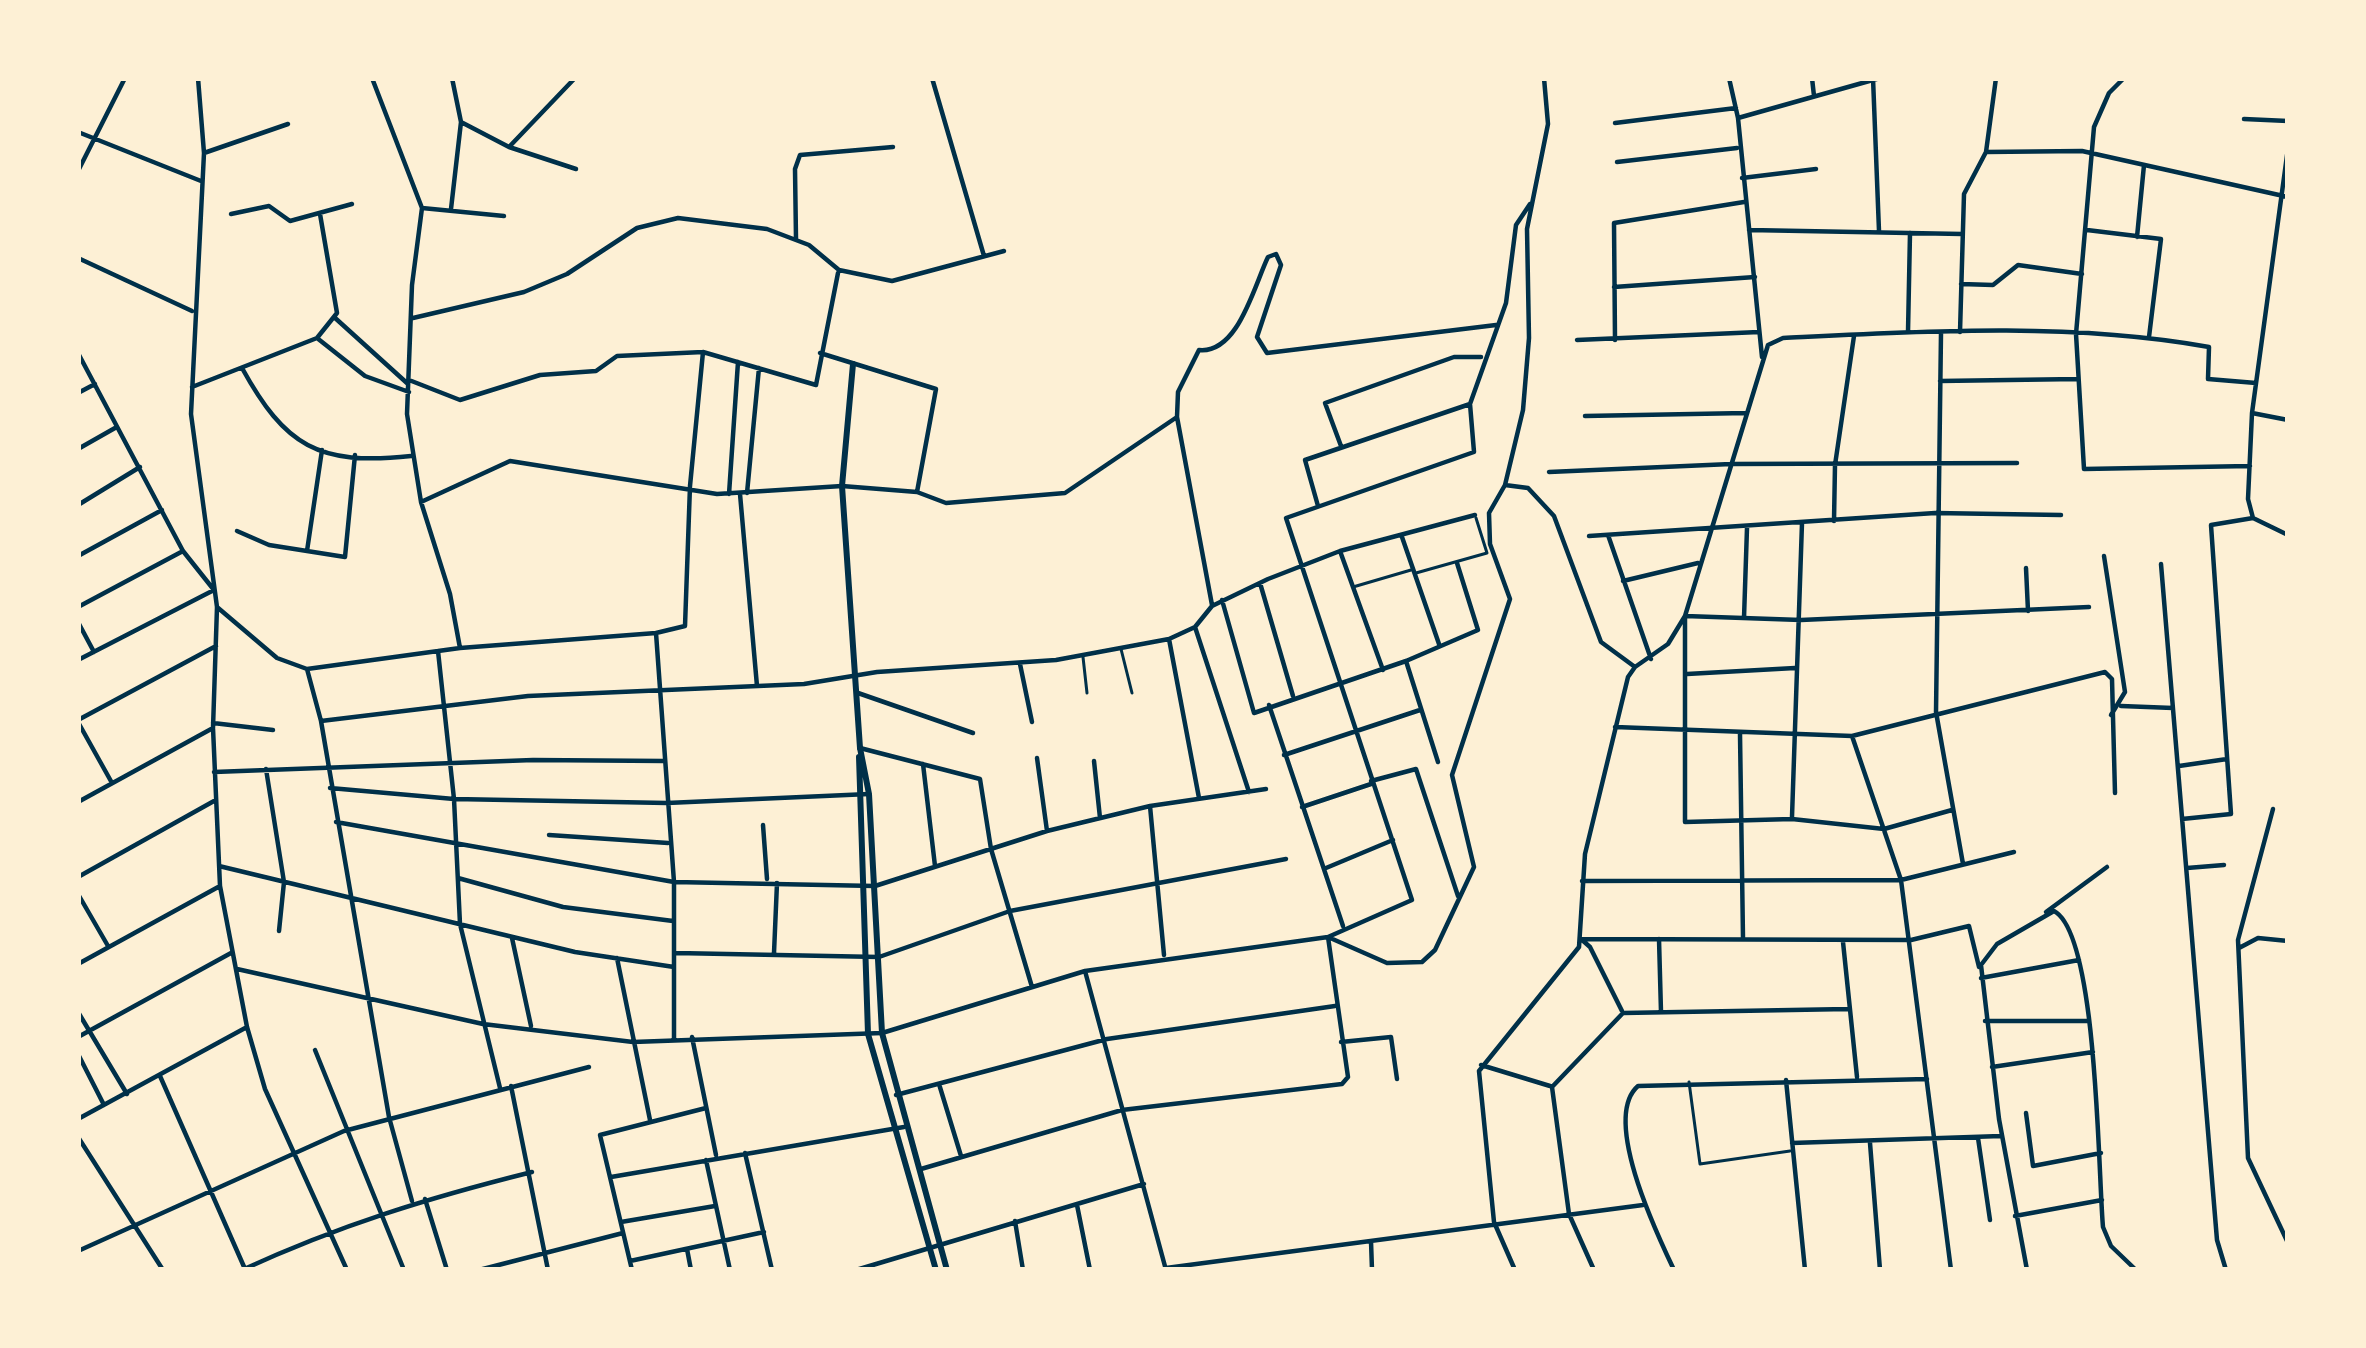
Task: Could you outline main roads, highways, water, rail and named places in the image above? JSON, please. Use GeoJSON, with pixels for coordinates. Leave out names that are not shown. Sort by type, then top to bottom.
{"type":"FeatureCollection","features":[{"type":"Feature","properties":{"kind":"main road"},"geometry":{"type":"LineString","coordinates":[[853,364],[842,486],[853,691],[869,794],[882,1033],[904,1127],[947,1270]]}},
{"type":"Feature","properties":{"kind":"main road"},"geometry":{"type":"LineString","coordinates":[[860,748],[857,794],[868,1034],[936,1270]]}}]}
